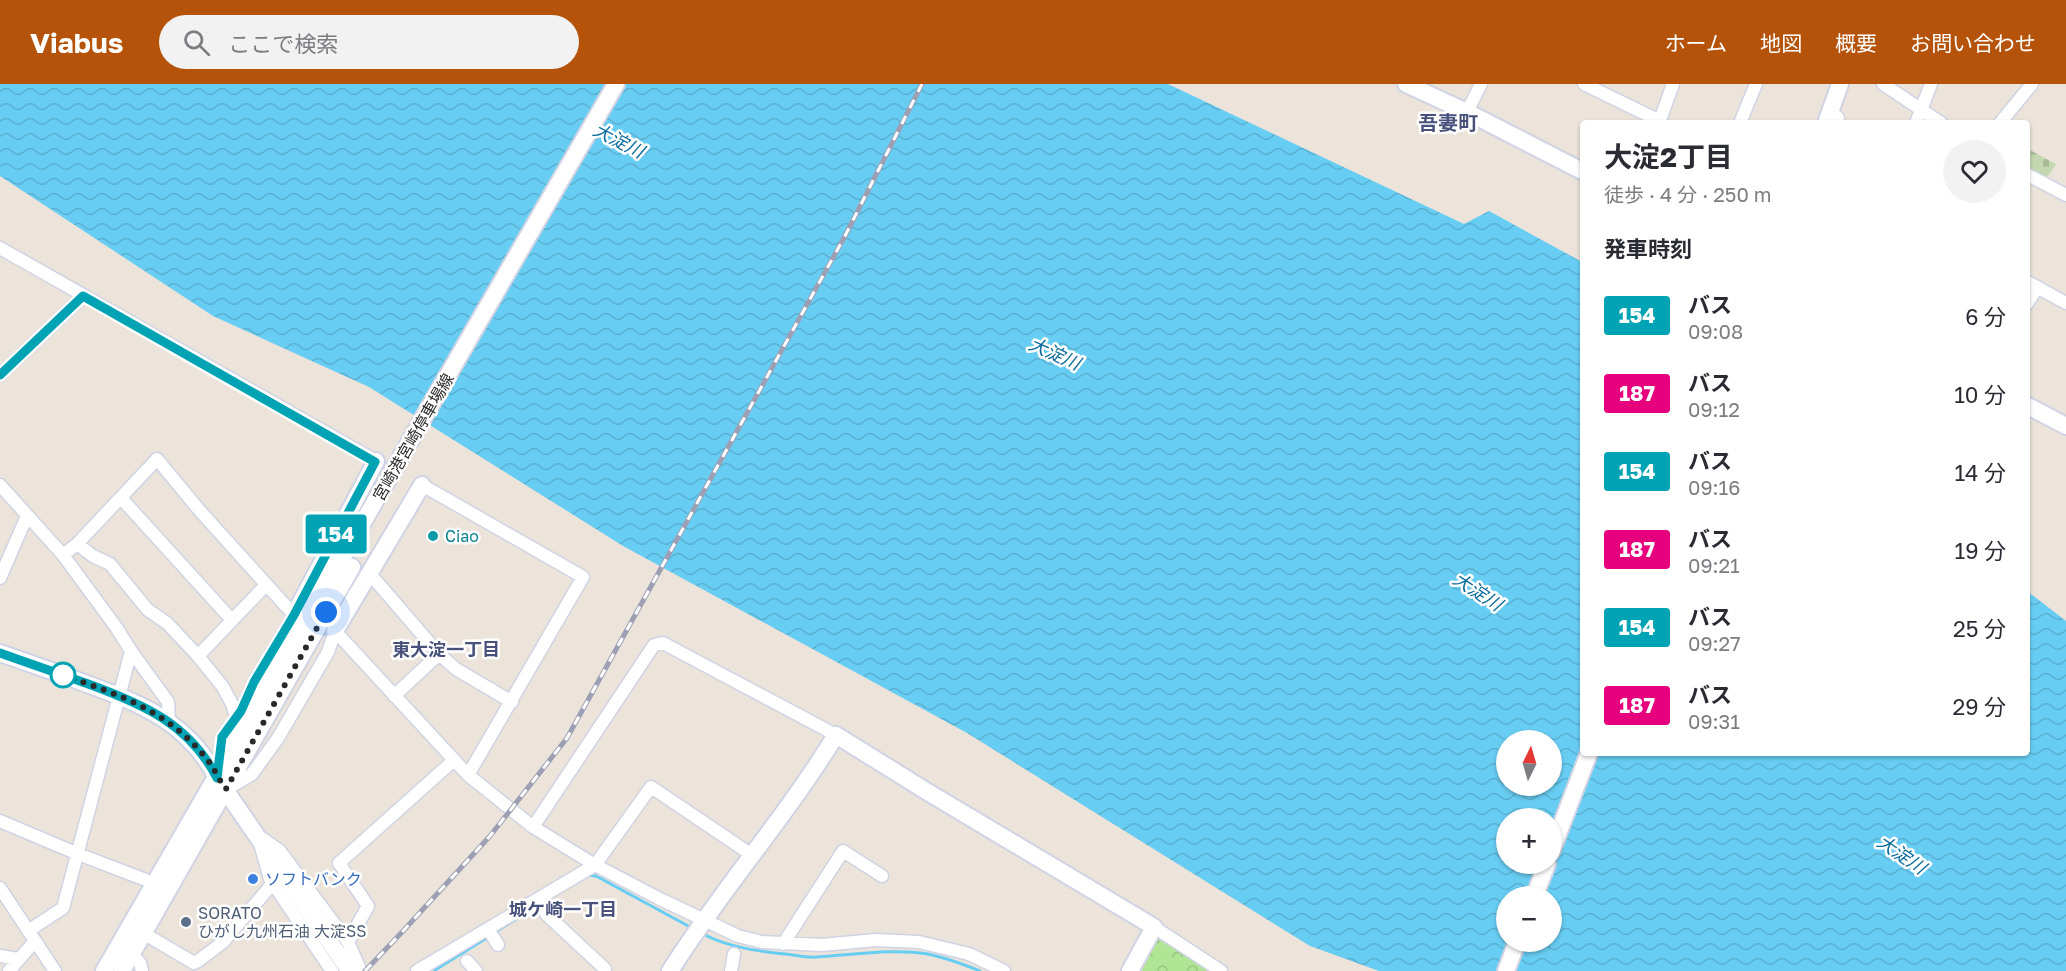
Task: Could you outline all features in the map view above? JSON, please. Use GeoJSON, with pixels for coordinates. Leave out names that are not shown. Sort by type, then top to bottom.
{"type":"FeatureCollection","features":[{"type":"Feature","properties":{"kind":"street","name":"宮崎港宮崎停車場線"},"geometry":{"type":"LineString","coordinates":[[222,783],[412,450],[616,84]]}},
{"type":"Feature","properties":{"kind":"street","name":"宮崎港宮崎停車場線"},"geometry":{"type":"LineString","coordinates":[[412,450],[628,84]]}},
{"type":"Feature","properties":{"kind":"street"},"geometry":{"type":"LineString","coordinates":[[1406,84],[1467,112],[1580,170]]}},
{"type":"Feature","properties":{"kind":"street"},"geometry":{"type":"LineString","coordinates":[[1467,112],[1481,84]]}},
{"type":"Feature","properties":{"kind":"street"},"geometry":{"type":"LineString","coordinates":[[1584,84],[1655,120]]}},
{"type":"Feature","properties":{"kind":"street"},"geometry":{"type":"LineString","coordinates":[[1660,120],[1673,84]]}},
{"type":"Feature","properties":{"kind":"street"},"geometry":{"type":"LineString","coordinates":[[1741,120],[1756,84]]}},
{"type":"Feature","properties":{"kind":"street"},"geometry":{"type":"LineString","coordinates":[[1831,119],[1840,84]]}},
{"type":"Feature","properties":{"kind":"street"},"geometry":{"type":"LineString","coordinates":[[1882,84],[1936,120]]}},
{"type":"Feature","properties":{"kind":"street"},"geometry":{"type":"LineString","coordinates":[[1917,120],[1931,84]]}},
{"type":"Feature","properties":{"kind":"street"},"geometry":{"type":"LineString","coordinates":[[2002,120],[2032,84]]}},
{"type":"Feature","properties":{"kind":"street"},"geometry":{"type":"LineString","coordinates":[[2030,176],[2066,195]]}},
{"type":"Feature","properties":{"kind":"street"},"geometry":{"type":"LineString","coordinates":[[0,248],[375,462],[294,615],[236,717],[222,737],[222,783],[122,971]]}},
{"type":"Feature","properties":{"kind":"street"},"geometry":{"type":"LineString","coordinates":[[2032,284],[2066,303]]}},
{"type":"Feature","properties":{"kind":"street"},"geometry":{"type":"LineString","coordinates":[[0,375],[83,296]]}},
{"type":"Feature","properties":{"kind":"street"},"geometry":{"type":"LineString","coordinates":[[2030,407],[2066,426]]}},
{"type":"Feature","properties":{"kind":"street"},"geometry":{"type":"LineString","coordinates":[[63,555],[77,544],[156,459],[294,615]]}},
{"type":"Feature","properties":{"kind":"street"},"geometry":{"type":"LineString","coordinates":[[0,485],[63,555],[116,627],[168,702],[169,721]]}},
{"type":"Feature","properties":{"kind":"street"},"geometry":{"type":"LineString","coordinates":[[104,971],[154,883],[222,783],[252,774],[278,738],[328,652],[335,632],[422,485],[583,577],[468,775]]}},
{"type":"Feature","properties":{"kind":"street"},"geometry":{"type":"LineString","coordinates":[[121,498],[231,619]]}},
{"type":"Feature","properties":{"kind":"street"},"geometry":{"type":"LineString","coordinates":[[0,578],[27,516]]}},
{"type":"Feature","properties":{"kind":"street"},"geometry":{"type":"LineString","coordinates":[[77,544],[93,556],[110,564],[148,610],[167,622],[223,687],[236,717]]}},
{"type":"Feature","properties":{"kind":"street"},"geometry":{"type":"LineString","coordinates":[[370,574],[439,654],[456,669],[512,702]]}},
{"type":"Feature","properties":{"kind":"street"},"geometry":{"type":"LineString","coordinates":[[198,656],[266,585]]}},
{"type":"Feature","properties":{"kind":"street"},"geometry":{"type":"LineString","coordinates":[[335,632],[468,775],[533,827],[595,865],[738,936],[783,944],[822,945],[876,940],[919,942],[969,954],[1004,971]]}},
{"type":"Feature","properties":{"kind":"street"},"geometry":{"type":"LineString","coordinates":[[533,827],[654,645],[663,643],[836,735],[1154,927],[1221,971]]}},
{"type":"Feature","properties":{"kind":"street"},"geometry":{"type":"LineString","coordinates":[[9,971],[32,936],[63,908],[131,651]]}},
{"type":"Feature","properties":{"kind":"street"},"geometry":{"type":"LineString","coordinates":[[0,653],[118,695],[169,721],[208,759],[344,970]]}},
{"type":"Feature","properties":{"kind":"street"},"geometry":{"type":"LineString","coordinates":[[394,696],[439,654]]}},
{"type":"Feature","properties":{"kind":"street"},"geometry":{"type":"LineString","coordinates":[[670,971],[691,937],[823,757],[836,735]]}},
{"type":"Feature","properties":{"kind":"street"},"geometry":{"type":"LineString","coordinates":[[1562,823],[1587,756]]}},
{"type":"Feature","properties":{"kind":"street"},"geometry":{"type":"LineString","coordinates":[[348,942],[368,906],[339,863],[454,760]]}},
{"type":"Feature","properties":{"kind":"street"},"geometry":{"type":"LineString","coordinates":[[417,971],[595,865],[651,787],[752,855]]}},
{"type":"Feature","properties":{"kind":"street"},"geometry":{"type":"LineString","coordinates":[[0,821],[154,883]]}},
{"type":"Feature","properties":{"kind":"street"},"geometry":{"type":"LineString","coordinates":[[257,835],[280,851],[348,942],[359,967],[344,970]]}},
{"type":"Feature","properties":{"kind":"street"},"geometry":{"type":"LineString","coordinates":[[257,835],[273,882],[344,970]]}},
{"type":"Feature","properties":{"kind":"street"},"geometry":{"type":"LineString","coordinates":[[783,944],[843,851],[882,876]]}},
{"type":"Feature","properties":{"kind":"street"},"geometry":{"type":"LineString","coordinates":[[143,933],[194,963],[198,962],[223,942],[273,882]]}},
{"type":"Feature","properties":{"kind":"street"},"geometry":{"type":"LineString","coordinates":[[0,888],[55,971]]}},
{"type":"Feature","properties":{"kind":"street"},"geometry":{"type":"LineString","coordinates":[[546,914],[607,970]]}},
{"type":"Feature","properties":{"kind":"street"},"geometry":{"type":"LineString","coordinates":[[1130,971],[1154,927]]}},
{"type":"Feature","properties":{"kind":"street"},"geometry":{"type":"LineString","coordinates":[[489,929],[498,945]]}},
{"type":"Feature","properties":{"kind":"street"},"geometry":{"type":"LineString","coordinates":[[1506,971],[1513,952]]}},
{"type":"Feature","properties":{"kind":"street"},"geometry":{"type":"LineString","coordinates":[[132,954],[141,963],[142,971]]}},
{"type":"Feature","properties":{"kind":"street"},"geometry":{"type":"LineString","coordinates":[[731,971],[734,954]]}},
{"type":"Feature","properties":{"kind":"street"},"geometry":{"type":"LineString","coordinates":[[0,956],[18,960]]}},
{"type":"Feature","properties":{"kind":"street"},"geometry":{"type":"LineString","coordinates":[[467,961],[476,971]]}},
{"type":"Feature","properties":{"kind":"green space"},"geometry":{"type":"Polygon","coordinates":[[[2030,150],[2056,164],[2045,177],[2030,170],[2030,150]]]}},
{"type":"Feature","properties":{"kind":"green space"},"geometry":{"type":"Polygon","coordinates":[[[1155,937],[1210,971],[1137,971],[1155,937]]]}},
{"type":"Feature","properties":{"kind":"water","name":"大淀川"},"geometry":{"type":"Polygon","coordinates":[[[0,84],[1168,84],[1464,224],[1489,211],[1580,261],[1580,756],[2030,756],[2030,593],[2066,621],[2066,971],[1379,971],[1310,946],[967,733],[623,546],[369,387],[213,316],[0,176],[0,84]]]}},
{"type":"Feature","properties":{"kind":"waterway"},"geometry":{"type":"LineString","coordinates":[[586,875],[596,876],[692,928]]}},
{"type":"Feature","properties":{"kind":"waterway"},"geometry":{"type":"LineString","coordinates":[[495,932],[523,915]]}},
{"type":"Feature","properties":{"kind":"waterway"},"geometry":{"type":"LineString","coordinates":[[701,933],[742,948],[805,957],[914,952],[941,957],[980,971]]}},
{"type":"Feature","properties":{"kind":"waterway"},"geometry":{"type":"LineString","coordinates":[[435,970],[490,936]]}},
{"type":"Feature","properties":{"kind":"railway"},"geometry":{"type":"LineString","coordinates":[[365,971],[490,836],[567,738],[845,236],[922,84]]}},
{"type":"Feature","properties":{"kind":"bus line","name":"154"},"geometry":{"type":"LineString","coordinates":[[0,375],[83,296],[375,462],[294,615],[254,682],[241,711],[222,737],[217,778],[208,759],[189,739],[169,721],[152,710],[118,695],[0,653]]}},
{"type":"Feature","properties":{"kind":"place","name":"Ciao"},"geometry":{"type":"Point","coordinates":[433,536]}},
{"type":"Feature","properties":{"kind":"place","name":"ソフトバンク"},"geometry":{"type":"Point","coordinates":[253,879]}},
{"type":"Feature","properties":{"kind":"place","name":"SORATO ひがし九州石油 大淀SS"},"geometry":{"type":"Point","coordinates":[186,922]}},
{"type":"Feature","properties":{"kind":"district","name":"吾妻町"},"geometry":{"type":"Point","coordinates":[1448,122]}},
{"type":"Feature","properties":{"kind":"district","name":"東大淀一丁目"},"geometry":{"type":"Point","coordinates":[446,649]}},
{"type":"Feature","properties":{"kind":"district","name":"城ケ崎一丁目"},"geometry":{"type":"Point","coordinates":[563,909]}},
{"type":"Feature","properties":{"kind":"route"},"geometry":{"type":"LineString","coordinates":[[63,675],[133,701],[169,721],[208,759],[217,778],[226,789],[326,612]]}}]}
